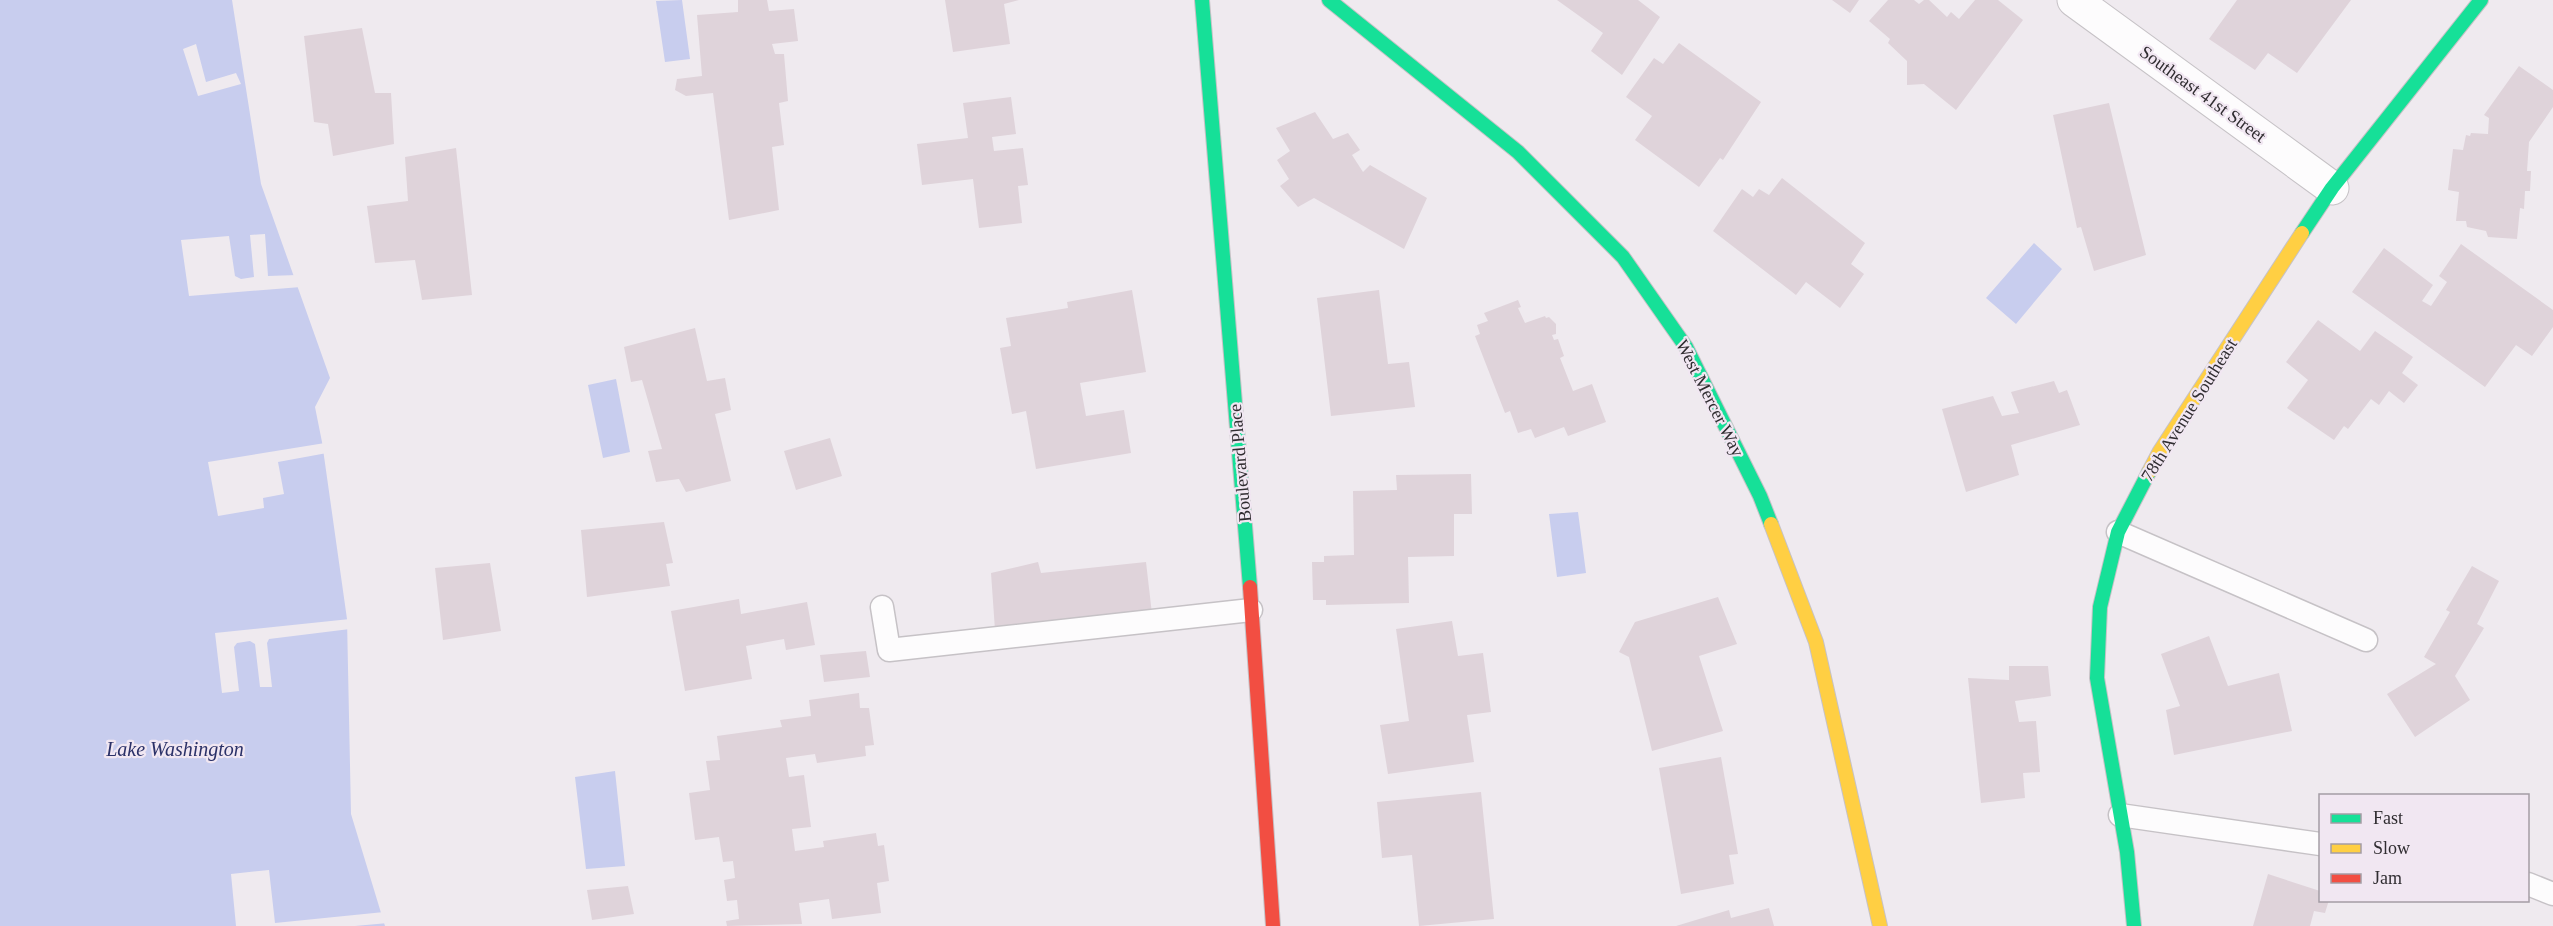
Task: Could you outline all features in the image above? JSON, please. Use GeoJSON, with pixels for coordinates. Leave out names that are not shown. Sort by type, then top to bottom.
{"type":"FeatureCollection","features":[{"type":"Feature","properties":{"kind":"street","name":"Boulevard Place"},"geometry":{"type":"LineString","coordinates":[[1202,0],[1274,926]]}},
{"type":"Feature","properties":{"kind":"street","name":"West Mercer Way"},"geometry":{"type":"LineString","coordinates":[[1329,0],[1518,152],[1623,257],[1686,346],[1760,496],[1816,642],[1880,926]]}},
{"type":"Feature","properties":{"kind":"street","name":"Southeast 41st Street"},"geometry":{"type":"LineString","coordinates":[[2074,0],[2332,188]]}},
{"type":"Feature","properties":{"kind":"street","name":"78th Avenue Southeast"},"geometry":{"type":"LineString","coordinates":[[2134,926],[2127,852],[2097,678],[2100,607],[2118,532],[2160,451],[2332,188],[2481,0]]}},
{"type":"Feature","properties":{"kind":"lane"},"geometry":{"type":"LineString","coordinates":[[2118,532],[2366,640]]}},
{"type":"Feature","properties":{"kind":"lane"},"geometry":{"type":"LineString","coordinates":[[882,607],[889,650],[1251,610]]}},
{"type":"Feature","properties":{"kind":"lane"},"geometry":{"type":"LineString","coordinates":[[2120,815],[2319,844]]}},
{"type":"Feature","properties":{"kind":"lane"},"geometry":{"type":"LineString","coordinates":[[2529,884],[2553,894]]}},
{"type":"Feature","properties":{"kind":"water","name":"Lake Washington"},"geometry":{"type":"Polygon","coordinates":[[[0,0],[232,0],[261,184],[330,378],[315,407],[347,619],[351,814],[385,926],[0,926],[0,0]]]}},
{"type":"Feature","properties":{"kind":"water"},"geometry":{"type":"Polygon","coordinates":[[[682,0],[690,59],[665,62],[656,1],[682,0]]]}},
{"type":"Feature","properties":{"kind":"water"},"geometry":{"type":"Polygon","coordinates":[[[2034,243],[2062,269],[2016,324],[1986,298],[2034,243]]]}},
{"type":"Feature","properties":{"kind":"water"},"geometry":{"type":"Polygon","coordinates":[[[616,379],[630,452],[603,458],[588,385],[616,379]]]}},
{"type":"Feature","properties":{"kind":"water"},"geometry":{"type":"Polygon","coordinates":[[[1578,512],[1586,573],[1557,577],[1549,514],[1578,512]]]}},
{"type":"Feature","properties":{"kind":"water"},"geometry":{"type":"Polygon","coordinates":[[[615,771],[625,866],[586,869],[575,777],[615,771]]]}},
{"type":"Feature","properties":{"kind":"pier"},"geometry":{"type":"Polygon","coordinates":[[[196,44],[206,82],[236,73],[241,84],[198,96],[183,49],[196,44]]]}},
{"type":"Feature","properties":{"kind":"pier"},"geometry":{"type":"Polygon","coordinates":[[[265,234],[268,276],[297,275],[301,287],[189,296],[181,240],[229,236],[235,276],[241,279],[254,277],[250,235],[265,234]]]}},
{"type":"Feature","properties":{"kind":"pier"},"geometry":{"type":"Polygon","coordinates":[[[325,443],[327,453],[278,462],[284,494],[263,498],[264,508],[218,516],[208,462],[325,443]]]}},
{"type":"Feature","properties":{"kind":"pier"},"geometry":{"type":"Polygon","coordinates":[[[350,619],[350,629],[269,639],[267,643],[272,687],[260,687],[255,644],[250,641],[237,643],[234,647],[239,691],[222,693],[215,633],[350,619]]]}},
{"type":"Feature","properties":{"kind":"pier"},"geometry":{"type":"Polygon","coordinates":[[[269,870],[275,923],[384,912],[388,923],[355,926],[236,926],[231,874],[269,870]]]}},
{"type":"Feature","properties":{"kind":"building"},"geometry":{"type":"Polygon","coordinates":[[[738,0],[767,0],[769,11],[794,9],[798,41],[772,44],[775,54],[784,54],[788,101],[779,103],[784,145],[772,147],[779,210],[729,220],[713,93],[686,96],[675,90],[677,79],[702,76],[697,15],[738,12],[738,0]]]}},
{"type":"Feature","properties":{"kind":"building"},"geometry":{"type":"Polygon","coordinates":[[[945,0],[1019,0],[1004,4],[1010,44],[953,52],[945,0]]]}},
{"type":"Feature","properties":{"kind":"building"},"geometry":{"type":"Polygon","coordinates":[[[1557,0],[1638,0],[1660,17],[1622,75],[1591,51],[1603,33],[1557,0]]]}},
{"type":"Feature","properties":{"kind":"building"},"geometry":{"type":"Polygon","coordinates":[[[1832,0],[1859,0],[1850,13],[1832,0]]]}},
{"type":"Feature","properties":{"kind":"building"},"geometry":{"type":"Polygon","coordinates":[[[1888,0],[1914,0],[1919,4],[1924,0],[1929,0],[1947,17],[1951,12],[1959,19],[1975,0],[1998,0],[2023,20],[1956,110],[1924,84],[1907,85],[1907,61],[1888,43],[1890,39],[1869,21],[1888,0]]]}},
{"type":"Feature","properties":{"kind":"building"},"geometry":{"type":"Polygon","coordinates":[[[2237,0],[2351,0],[2297,73],[2268,53],[2255,70],[2209,39],[2237,0]]]}},
{"type":"Feature","properties":{"kind":"building"},"geometry":{"type":"Polygon","coordinates":[[[362,28],[375,93],[391,93],[394,144],[333,156],[328,124],[314,122],[304,36],[362,28]]]}},
{"type":"Feature","properties":{"kind":"building"},"geometry":{"type":"Polygon","coordinates":[[[1679,43],[1761,102],[1723,160],[1720,158],[1699,187],[1635,140],[1652,116],[1626,97],[1654,58],[1663,64],[1679,43]]]}},
{"type":"Feature","properties":{"kind":"building"},"geometry":{"type":"Polygon","coordinates":[[[2519,66],[2553,90],[2553,107],[2529,142],[2527,171],[2531,171],[2530,191],[2525,191],[2524,209],[2520,208],[2517,239],[2488,237],[2486,231],[2467,227],[2466,221],[2456,221],[2459,192],[2448,190],[2453,149],[2463,150],[2466,135],[2488,134],[2489,118],[2484,115],[2519,66]]]}},
{"type":"Feature","properties":{"kind":"building"},"geometry":{"type":"Polygon","coordinates":[[[1011,97],[1016,134],[992,137],[994,151],[1023,148],[1028,185],[1018,186],[1022,223],[979,228],[973,179],[922,185],[917,144],[968,138],[963,103],[1011,97]]]}},
{"type":"Feature","properties":{"kind":"building"},"geometry":{"type":"Polygon","coordinates":[[[2109,103],[2146,255],[2094,271],[2081,227],[2077,228],[2053,115],[2109,103]]]}},
{"type":"Feature","properties":{"kind":"building"},"geometry":{"type":"Polygon","coordinates":[[[1315,112],[1333,139],[1348,133],[1360,150],[1352,155],[1363,172],[1370,165],[1427,198],[1404,249],[1314,198],[1298,207],[1280,186],[1289,179],[1277,160],[1290,151],[1276,128],[1315,112]]]}},
{"type":"Feature","properties":{"kind":"building"},"geometry":{"type":"Polygon","coordinates":[[[456,148],[472,295],[422,300],[415,260],[375,263],[367,206],[408,201],[405,157],[456,148]]]}},
{"type":"Feature","properties":{"kind":"building"},"geometry":{"type":"Polygon","coordinates":[[[1782,178],[1865,243],[1851,264],[1864,274],[1840,308],[1806,282],[1796,295],[1713,231],[1742,189],[1753,197],[1759,189],[1769,195],[1782,178]]]}},
{"type":"Feature","properties":{"kind":"building"},"geometry":{"type":"Polygon","coordinates":[[[2461,244],[2553,310],[2553,327],[2532,356],[2516,345],[2485,387],[2352,292],[2384,248],[2433,285],[2422,301],[2431,306],[2447,282],[2439,276],[2461,244]]]}},
{"type":"Feature","properties":{"kind":"building"},"geometry":{"type":"Polygon","coordinates":[[[1132,290],[1146,372],[1080,383],[1086,416],[1124,410],[1131,453],[1036,469],[1026,411],[1012,414],[1000,348],[1011,346],[1006,318],[1068,308],[1067,302],[1132,290]]]}},
{"type":"Feature","properties":{"kind":"building"},"geometry":{"type":"Polygon","coordinates":[[[1379,290],[1388,364],[1409,362],[1415,407],[1331,416],[1317,298],[1379,290]]]}},
{"type":"Feature","properties":{"kind":"building"},"geometry":{"type":"Polygon","coordinates":[[[1518,300],[1521,307],[1518,308],[1525,323],[1545,316],[1556,324],[1556,334],[1552,335],[1554,340],[1558,339],[1564,356],[1560,358],[1573,391],[1592,384],[1606,422],[1568,436],[1564,427],[1535,438],[1531,429],[1518,433],[1510,411],[1505,413],[1475,336],[1480,334],[1477,325],[1488,321],[1484,313],[1518,300]]]}},
{"type":"Feature","properties":{"kind":"building"},"geometry":{"type":"Polygon","coordinates":[[[2318,320],[2360,351],[2375,331],[2413,357],[2402,373],[2418,385],[2404,403],[2389,391],[2379,405],[2371,399],[2348,429],[2344,426],[2334,440],[2287,408],[2308,380],[2286,362],[2318,320]]]}},
{"type":"Feature","properties":{"kind":"building"},"geometry":{"type":"Polygon","coordinates":[[[695,328],[707,381],[725,378],[731,410],[715,414],[731,481],[686,492],[679,479],[656,482],[648,451],[662,449],[642,380],[631,382],[624,347],[695,328]]]}},
{"type":"Feature","properties":{"kind":"building"},"geometry":{"type":"Polygon","coordinates":[[[2054,381],[2059,393],[2067,390],[2080,425],[2011,445],[2019,475],[1966,492],[1942,409],[1993,396],[2002,416],[2019,413],[2011,392],[2054,381]]]}},
{"type":"Feature","properties":{"kind":"building"},"geometry":{"type":"Polygon","coordinates":[[[830,438],[842,476],[796,490],[784,451],[830,438]]]}},
{"type":"Feature","properties":{"kind":"building"},"geometry":{"type":"Polygon","coordinates":[[[1471,474],[1472,514],[1454,514],[1454,556],[1408,557],[1409,603],[1326,605],[1326,600],[1313,600],[1312,562],[1324,562],[1324,556],[1354,555],[1353,491],[1397,490],[1396,475],[1471,474]]]}},
{"type":"Feature","properties":{"kind":"building"},"geometry":{"type":"Polygon","coordinates":[[[664,522],[673,563],[666,564],[670,586],[587,597],[581,530],[664,522]]]}},
{"type":"Feature","properties":{"kind":"building"},"geometry":{"type":"Polygon","coordinates":[[[1038,562],[1041,573],[1146,562],[1152,614],[995,630],[991,573],[1038,562]]]}},
{"type":"Feature","properties":{"kind":"building"},"geometry":{"type":"Polygon","coordinates":[[[490,563],[501,631],[443,640],[435,568],[490,563]]]}},
{"type":"Feature","properties":{"kind":"building"},"geometry":{"type":"Polygon","coordinates":[[[2472,566],[2499,581],[2477,624],[2484,628],[2455,676],[2470,700],[2415,737],[2387,694],[2436,664],[2424,657],[2450,612],[2446,610],[2472,566]]]}},
{"type":"Feature","properties":{"kind":"building"},"geometry":{"type":"Polygon","coordinates":[[[1718,597],[1737,644],[1699,656],[1723,731],[1652,751],[1629,657],[1619,652],[1635,622],[1718,597]]]}},
{"type":"Feature","properties":{"kind":"building"},"geometry":{"type":"Polygon","coordinates":[[[739,599],[741,614],[807,602],[815,645],[786,650],[784,639],[746,646],[752,679],[685,691],[671,611],[739,599]]]}},
{"type":"Feature","properties":{"kind":"building"},"geometry":{"type":"Polygon","coordinates":[[[1452,621],[1458,656],[1483,653],[1491,712],[1467,715],[1474,762],[1388,774],[1380,725],[1409,721],[1396,629],[1452,621]]]}},
{"type":"Feature","properties":{"kind":"building"},"geometry":{"type":"Polygon","coordinates":[[[2209,636],[2228,686],[2279,673],[2292,731],[2174,755],[2166,710],[2180,706],[2161,654],[2209,636]]]}},
{"type":"Feature","properties":{"kind":"building"},"geometry":{"type":"Polygon","coordinates":[[[866,651],[870,677],[824,682],[820,655],[866,651]]]}},
{"type":"Feature","properties":{"kind":"building"},"geometry":{"type":"Polygon","coordinates":[[[2009,666],[2048,666],[2051,696],[2015,701],[2019,722],[2036,721],[2040,772],[2023,773],[2025,798],[1981,803],[1968,678],[2009,680],[2009,666]]]}},
{"type":"Feature","properties":{"kind":"building"},"geometry":{"type":"Polygon","coordinates":[[[859,693],[860,708],[869,708],[874,745],[865,746],[866,756],[817,763],[815,754],[786,758],[789,777],[804,775],[811,827],[792,829],[795,851],[824,847],[823,841],[876,833],[878,846],[884,845],[889,881],[877,883],[881,913],[832,919],[829,899],[799,903],[802,924],[727,926],[726,921],[739,919],[737,900],[727,901],[724,880],[735,878],[733,861],[723,862],[719,837],[695,840],[689,793],[710,790],[706,761],[720,760],[717,736],[782,727],[780,720],[811,716],[809,700],[859,693]]]}},
{"type":"Feature","properties":{"kind":"building"},"geometry":{"type":"Polygon","coordinates":[[[1721,757],[1738,854],[1729,855],[1734,884],[1681,894],[1659,768],[1721,757]]]}},
{"type":"Feature","properties":{"kind":"building"},"geometry":{"type":"Polygon","coordinates":[[[1481,792],[1494,919],[1419,926],[1412,855],[1382,858],[1377,802],[1481,792]]]}},
{"type":"Feature","properties":{"kind":"building"},"geometry":{"type":"Polygon","coordinates":[[[2268,874],[2319,891],[2319,902],[2328,902],[2325,913],[2314,911],[2310,926],[2253,926],[2268,874]]]}},
{"type":"Feature","properties":{"kind":"building"},"geometry":{"type":"Polygon","coordinates":[[[628,886],[634,914],[592,920],[587,890],[628,886]]]}},
{"type":"Feature","properties":{"kind":"building"},"geometry":{"type":"Polygon","coordinates":[[[1769,908],[1774,926],[1676,926],[1729,910],[1731,918],[1769,908]]]}},
{"type":"Feature","properties":{"kind":"traffic: fast"},"geometry":{"type":"LineString","coordinates":[[1202,0],[1250,587]]}},
{"type":"Feature","properties":{"kind":"traffic: fast"},"geometry":{"type":"LineString","coordinates":[[1329,0],[1518,152],[1623,257],[1686,347],[1760,496],[1771,524]]}},
{"type":"Feature","properties":{"kind":"traffic: fast"},"geometry":{"type":"LineString","coordinates":[[2302,233],[2332,188],[2481,0]]}},
{"type":"Feature","properties":{"kind":"traffic: fast"},"geometry":{"type":"LineString","coordinates":[[2134,926],[2127,852],[2097,678],[2100,607],[2118,532],[2149,472]]}},
{"type":"Feature","properties":{"kind":"traffic: slow"},"geometry":{"type":"LineString","coordinates":[[2149,472],[2160,451],[2302,233]]}},
{"type":"Feature","properties":{"kind":"traffic: slow"},"geometry":{"type":"LineString","coordinates":[[1771,524],[1816,642],[1880,926]]}},
{"type":"Feature","properties":{"kind":"traffic: jam"},"geometry":{"type":"LineString","coordinates":[[1250,587],[1273,926]]}}]}
